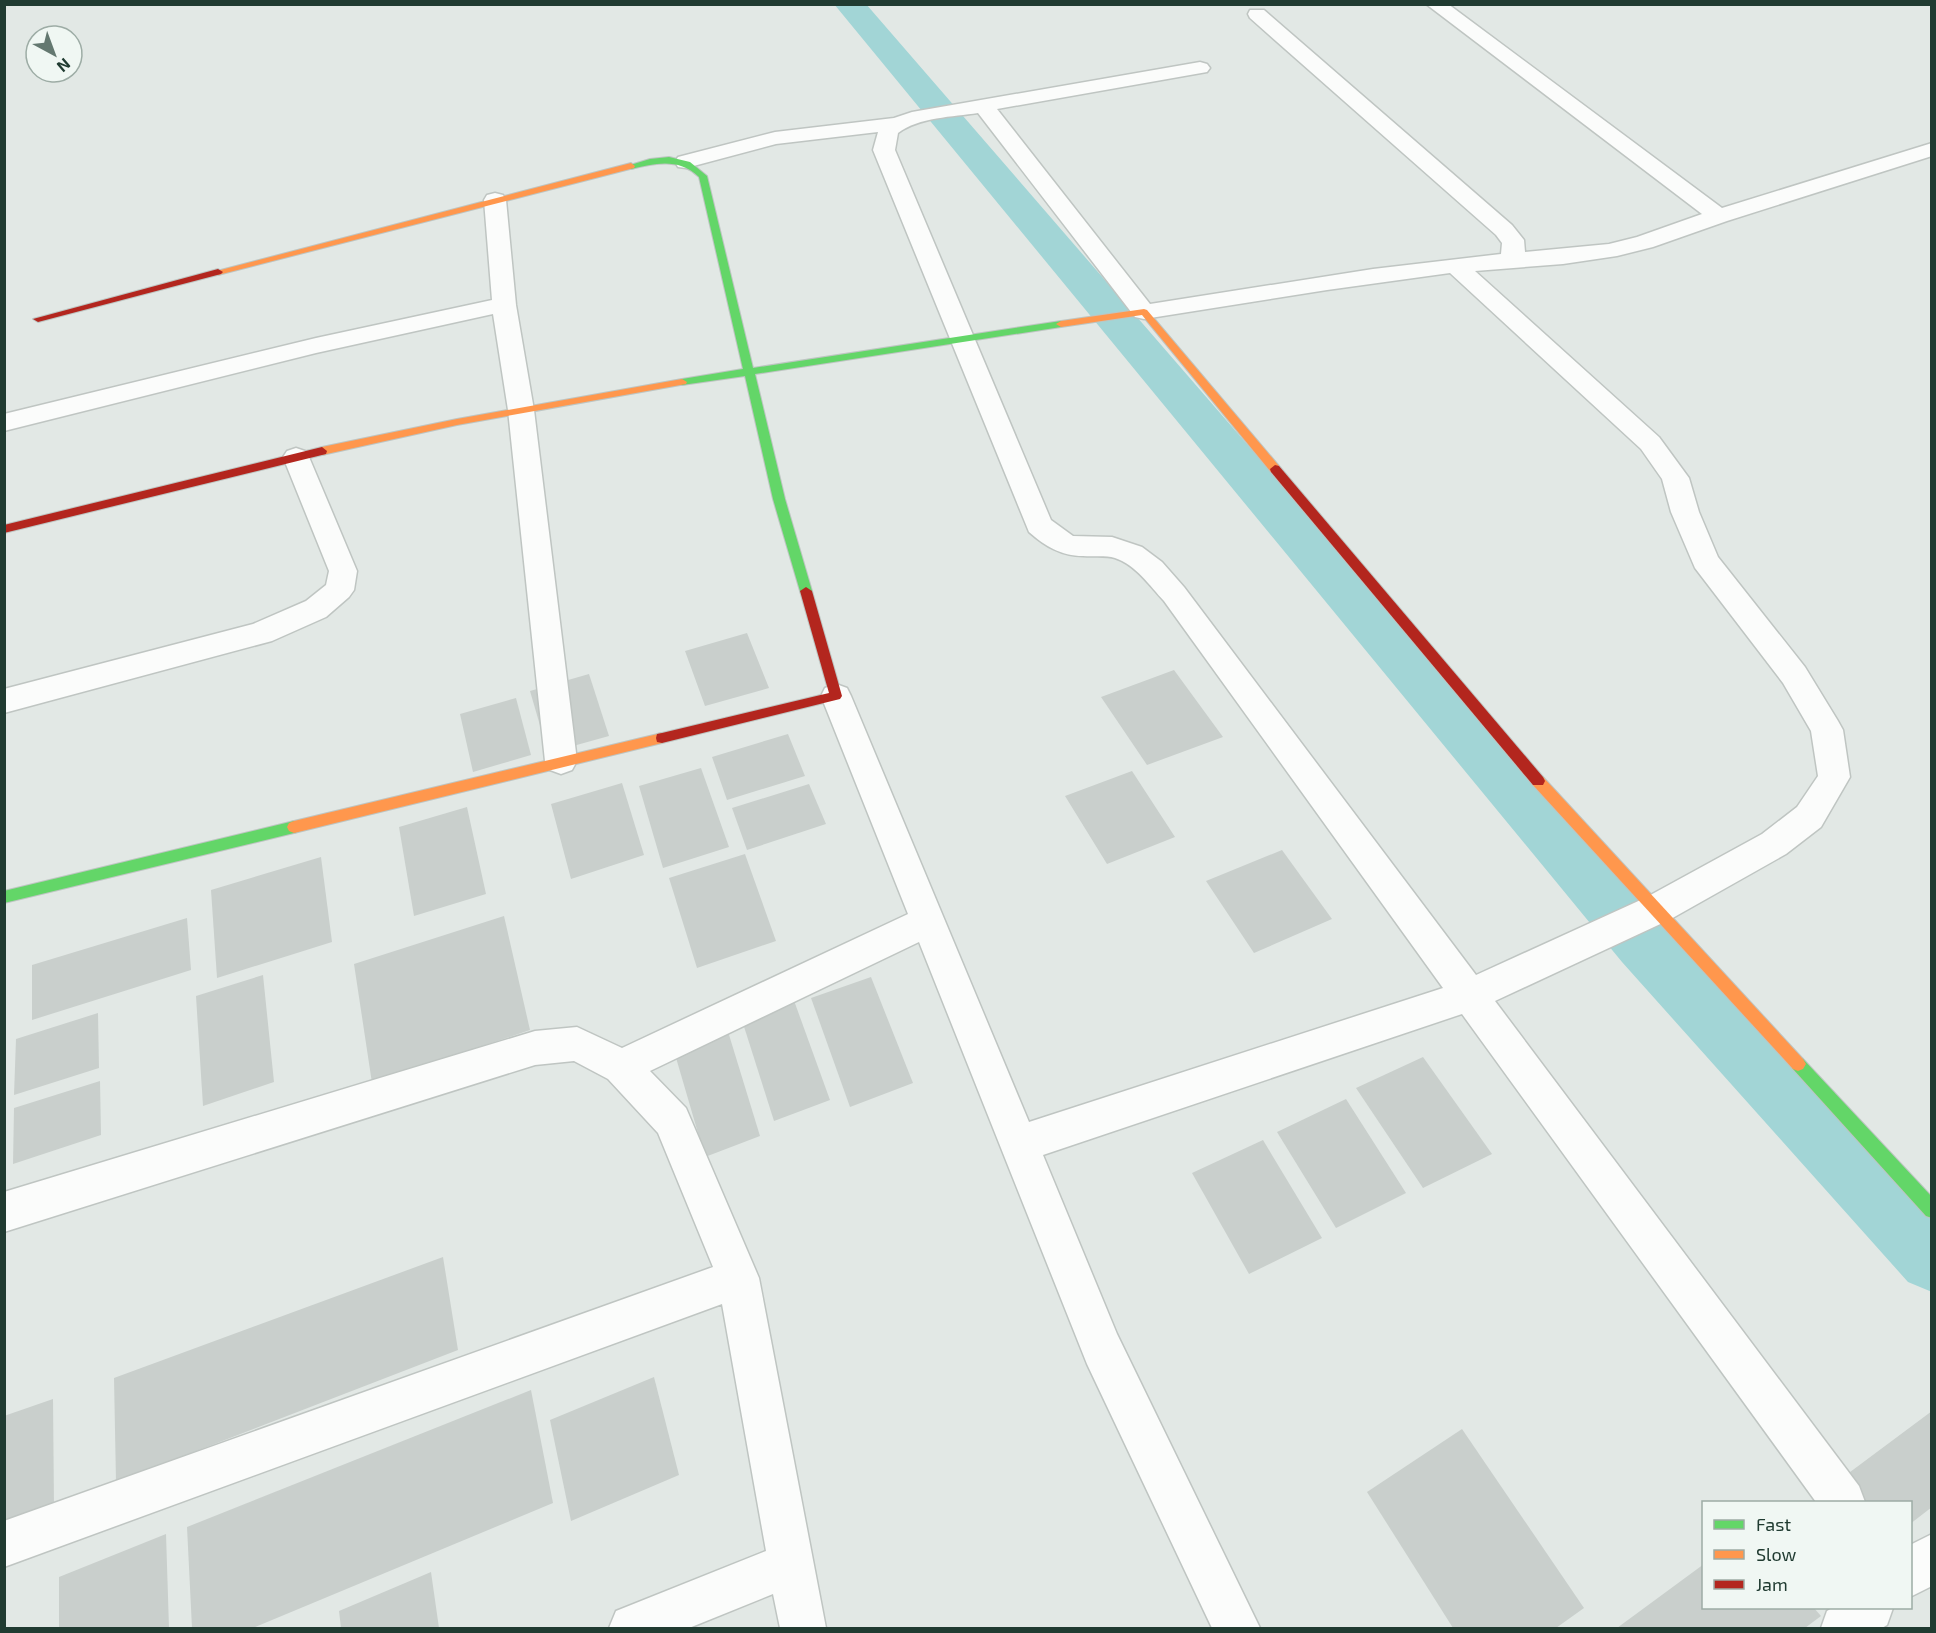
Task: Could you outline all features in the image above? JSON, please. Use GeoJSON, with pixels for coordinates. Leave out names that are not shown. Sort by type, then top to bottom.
{"type":"FeatureCollection","features":[{"type":"Feature","properties":{"kind":"street"},"geometry":{"type":"LineString","coordinates":[[1435,4],[1719,216]]}},
{"type":"Feature","properties":{"kind":"street"},"geometry":{"type":"LineString","coordinates":[[1257,14],[1504,230],[1514,240],[1516,248],[1511,260]]}},
{"type":"Feature","properties":{"kind":"street"},"geometry":{"type":"LineString","coordinates":[[686,162],[775,138],[903,121],[1200,68]]}},
{"type":"Feature","properties":{"kind":"street"},"geometry":{"type":"LineString","coordinates":[[984,106],[1136,313],[1648,913],[1932,1210]]}},
{"type":"Feature","properties":{"kind":"street"},"geometry":{"type":"LineString","coordinates":[[903,121],[886,135],[884,150],[1039,525],[1052,539],[1071,547],[1107,547],[1127,551],[1148,567],[1174,594],[1842,1501]]}},
{"type":"Feature","properties":{"kind":"street"},"geometry":{"type":"LineString","coordinates":[[4,529],[217,475],[521,410],[749,371],[1455,265],[1563,257],[1609,251],[1645,242],[1719,216],[1932,149]]}},
{"type":"Feature","properties":{"kind":"street"},"geometry":{"type":"LineString","coordinates":[[1910,156],[1932,174]]}},
{"type":"Feature","properties":{"kind":"street"},"geometry":{"type":"LineString","coordinates":[[38,319],[653,161],[671,159],[697,167],[703,176],[778,499],[836,696],[1102,1348],[1236,1629]]}},
{"type":"Feature","properties":{"kind":"street"},"geometry":{"type":"LineString","coordinates":[[495,200],[504,305],[521,410],[561,761]]}},
{"type":"Feature","properties":{"kind":"street"},"geometry":{"type":"LineString","coordinates":[[1020,1144],[1470,996],[1648,913],[1774,844],[1809,817],[1834,777],[1827,730],[1794,675],[1705,561],[1685,512],[1675,478],[1650,443],[1455,265]]}},
{"type":"Feature","properties":{"kind":"street"},"geometry":{"type":"LineString","coordinates":[[4,423],[270,357],[440,317],[504,305]]}},
{"type":"Feature","properties":{"kind":"street"},"geometry":{"type":"LineString","coordinates":[[4,701],[261,633],[316,609],[324,603],[339,590],[342,571],[296,457]]}},
{"type":"Feature","properties":{"kind":"street"},"geometry":{"type":"LineString","coordinates":[[4,897],[836,696]]}},
{"type":"Feature","properties":{"kind":"street"},"geometry":{"type":"LineString","coordinates":[[621,1067],[928,921]]}},
{"type":"Feature","properties":{"kind":"street"},"geometry":{"type":"LineString","coordinates":[[4,1212],[535,1048],[577,1044],[621,1067],[672,1121],[738,1278],[802,1629]]}},
{"type":"Feature","properties":{"kind":"street"},"geometry":{"type":"LineString","coordinates":[[4,1544],[738,1278]]}},
{"type":"Feature","properties":{"kind":"street"},"geometry":{"type":"LineString","coordinates":[[1912,1573],[1932,1557]]}},
{"type":"Feature","properties":{"kind":"street"},"geometry":{"type":"LineString","coordinates":[[633,1629],[790,1564]]}},
{"type":"Feature","properties":{"kind":"street"},"geometry":{"type":"LineString","coordinates":[[1844,1629],[1869,1609]]}},
{"type":"Feature","properties":{"kind":"building"},"geometry":{"type":"Polygon","coordinates":[[[747,633],[769,688],[705,706],[685,651],[747,633]]]}},
{"type":"Feature","properties":{"kind":"building"},"geometry":{"type":"Polygon","coordinates":[[[1174,670],[1223,737],[1147,765],[1101,697],[1174,670]]]}},
{"type":"Feature","properties":{"kind":"building"},"geometry":{"type":"Polygon","coordinates":[[[589,674],[609,736],[548,753],[530,691],[589,674]]]}},
{"type":"Feature","properties":{"kind":"building"},"geometry":{"type":"Polygon","coordinates":[[[516,698],[531,755],[473,772],[460,714],[516,698]]]}},
{"type":"Feature","properties":{"kind":"building"},"geometry":{"type":"Polygon","coordinates":[[[788,734],[805,776],[727,800],[712,757],[788,734]]]}},
{"type":"Feature","properties":{"kind":"building"},"geometry":{"type":"Polygon","coordinates":[[[701,768],[729,847],[663,868],[639,786],[701,768]]]}},
{"type":"Feature","properties":{"kind":"building"},"geometry":{"type":"Polygon","coordinates":[[[1132,771],[1175,837],[1107,864],[1065,796],[1132,771]]]}},
{"type":"Feature","properties":{"kind":"building"},"geometry":{"type":"Polygon","coordinates":[[[622,783],[644,855],[571,879],[551,804],[622,783]]]}},
{"type":"Feature","properties":{"kind":"building"},"geometry":{"type":"Polygon","coordinates":[[[809,784],[826,824],[747,850],[732,808],[809,784]]]}},
{"type":"Feature","properties":{"kind":"building"},"geometry":{"type":"Polygon","coordinates":[[[467,807],[486,894],[414,916],[399,827],[467,807]]]}},
{"type":"Feature","properties":{"kind":"building"},"geometry":{"type":"Polygon","coordinates":[[[1282,850],[1332,919],[1254,953],[1206,881],[1282,850]]]}},
{"type":"Feature","properties":{"kind":"building"},"geometry":{"type":"Polygon","coordinates":[[[745,854],[776,941],[697,968],[669,878],[745,854]]]}},
{"type":"Feature","properties":{"kind":"building"},"geometry":{"type":"Polygon","coordinates":[[[321,857],[332,942],[217,978],[211,890],[321,857]]]}},
{"type":"Feature","properties":{"kind":"building"},"geometry":{"type":"Polygon","coordinates":[[[504,916],[530,1030],[372,1083],[354,964],[504,916]]]}},
{"type":"Feature","properties":{"kind":"building"},"geometry":{"type":"Polygon","coordinates":[[[187,918],[191,970],[32,1020],[32,965],[187,918]]]}},
{"type":"Feature","properties":{"kind":"building"},"geometry":{"type":"Polygon","coordinates":[[[263,975],[274,1082],[203,1106],[196,996],[263,975]]]}},
{"type":"Feature","properties":{"kind":"building"},"geometry":{"type":"Polygon","coordinates":[[[871,977],[913,1083],[850,1107],[811,998],[871,977]]]}},
{"type":"Feature","properties":{"kind":"building"},"geometry":{"type":"Polygon","coordinates":[[[792,995],[830,1100],[774,1121],[740,1014],[792,995]]]}},
{"type":"Feature","properties":{"kind":"building"},"geometry":{"type":"Polygon","coordinates":[[[98,1013],[99,1068],[14,1095],[16,1039],[98,1013]]]}},
{"type":"Feature","properties":{"kind":"building"},"geometry":{"type":"Polygon","coordinates":[[[726,1025],[760,1136],[705,1157],[672,1044],[726,1025]]]}},
{"type":"Feature","properties":{"kind":"building"},"geometry":{"type":"Polygon","coordinates":[[[1423,1057],[1492,1154],[1423,1188],[1356,1088],[1423,1057]]]}},
{"type":"Feature","properties":{"kind":"building"},"geometry":{"type":"Polygon","coordinates":[[[100,1081],[101,1135],[13,1164],[14,1108],[100,1081]]]}},
{"type":"Feature","properties":{"kind":"building"},"geometry":{"type":"Polygon","coordinates":[[[1346,1099],[1406,1193],[1336,1228],[1277,1132],[1346,1099]]]}},
{"type":"Feature","properties":{"kind":"building"},"geometry":{"type":"Polygon","coordinates":[[[1263,1140],[1322,1238],[1249,1274],[1192,1173],[1263,1140]]]}},
{"type":"Feature","properties":{"kind":"building"},"geometry":{"type":"Polygon","coordinates":[[[443,1257],[458,1350],[116,1482],[114,1378],[443,1257]]]}},
{"type":"Feature","properties":{"kind":"building"},"geometry":{"type":"Polygon","coordinates":[[[654,1377],[679,1475],[571,1521],[550,1420],[654,1377]]]}},
{"type":"Feature","properties":{"kind":"building"},"geometry":{"type":"Polygon","coordinates":[[[531,1390],[553,1503],[253,1628],[192,1628],[187,1527],[531,1390]]]}},
{"type":"Feature","properties":{"kind":"building"},"geometry":{"type":"Polygon","coordinates":[[[53,1399],[54,1507],[4,1526],[4,1416],[53,1399]]]}},
{"type":"Feature","properties":{"kind":"building"},"geometry":{"type":"Polygon","coordinates":[[[1932,1411],[1932,1507],[1912,1522],[1912,1501],[1848,1501],[1834,1484],[1932,1411]]]}},
{"type":"Feature","properties":{"kind":"building"},"geometry":{"type":"Polygon","coordinates":[[[1462,1429],[1584,1608],[1556,1628],[1453,1628],[1367,1492],[1462,1429]]]}},
{"type":"Feature","properties":{"kind":"building"},"geometry":{"type":"Polygon","coordinates":[[[166,1534],[169,1628],[59,1628],[59,1577],[166,1534]]]}},
{"type":"Feature","properties":{"kind":"building"},"geometry":{"type":"Polygon","coordinates":[[[1702,1565],[1702,1609],[1815,1609],[1821,1616],[1805,1628],[1617,1628],[1702,1565]]]}},
{"type":"Feature","properties":{"kind":"building"},"geometry":{"type":"Polygon","coordinates":[[[431,1572],[439,1628],[341,1628],[339,1611],[431,1572]]]}},
{"type":"Feature","properties":{"kind":"waterway"},"geometry":{"type":"LineString","coordinates":[[849,4],[1643,944],[1932,1258]]}},
{"type":"Feature","properties":{"kind":"traffic: fast"},"geometry":{"type":"LineString","coordinates":[[631,166],[660,160],[678,161],[687,164],[703,176],[779,499],[806,591]]}},
{"type":"Feature","properties":{"kind":"traffic: fast"},"geometry":{"type":"LineString","coordinates":[[682,382],[1061,324]]}},
{"type":"Feature","properties":{"kind":"traffic: fast"},"geometry":{"type":"LineString","coordinates":[[4,897],[294,827]]}},
{"type":"Feature","properties":{"kind":"traffic: fast"},"geometry":{"type":"LineString","coordinates":[[1798,1064],[1932,1210]]}},
{"type":"Feature","properties":{"kind":"traffic: slow"},"geometry":{"type":"LineString","coordinates":[[218,272],[631,166]]}},
{"type":"Feature","properties":{"kind":"traffic: slow"},"geometry":{"type":"LineString","coordinates":[[1061,324],[1144,312],[1275,469]]}},
{"type":"Feature","properties":{"kind":"traffic: slow"},"geometry":{"type":"LineString","coordinates":[[322,451],[457,422],[682,382]]}},
{"type":"Feature","properties":{"kind":"traffic: slow"},"geometry":{"type":"LineString","coordinates":[[294,827],[662,738]]}},
{"type":"Feature","properties":{"kind":"traffic: slow"},"geometry":{"type":"LineString","coordinates":[[1538,781],[1798,1064]]}},
{"type":"Feature","properties":{"kind":"traffic: jam"},"geometry":{"type":"LineString","coordinates":[[38,319],[218,272]]}},
{"type":"Feature","properties":{"kind":"traffic: jam"},"geometry":{"type":"LineString","coordinates":[[4,529],[322,451]]}},
{"type":"Feature","properties":{"kind":"traffic: jam"},"geometry":{"type":"LineString","coordinates":[[1275,469],[1538,781]]}},
{"type":"Feature","properties":{"kind":"traffic: jam"},"geometry":{"type":"LineString","coordinates":[[662,738],[836,696],[806,591]]}}]}
